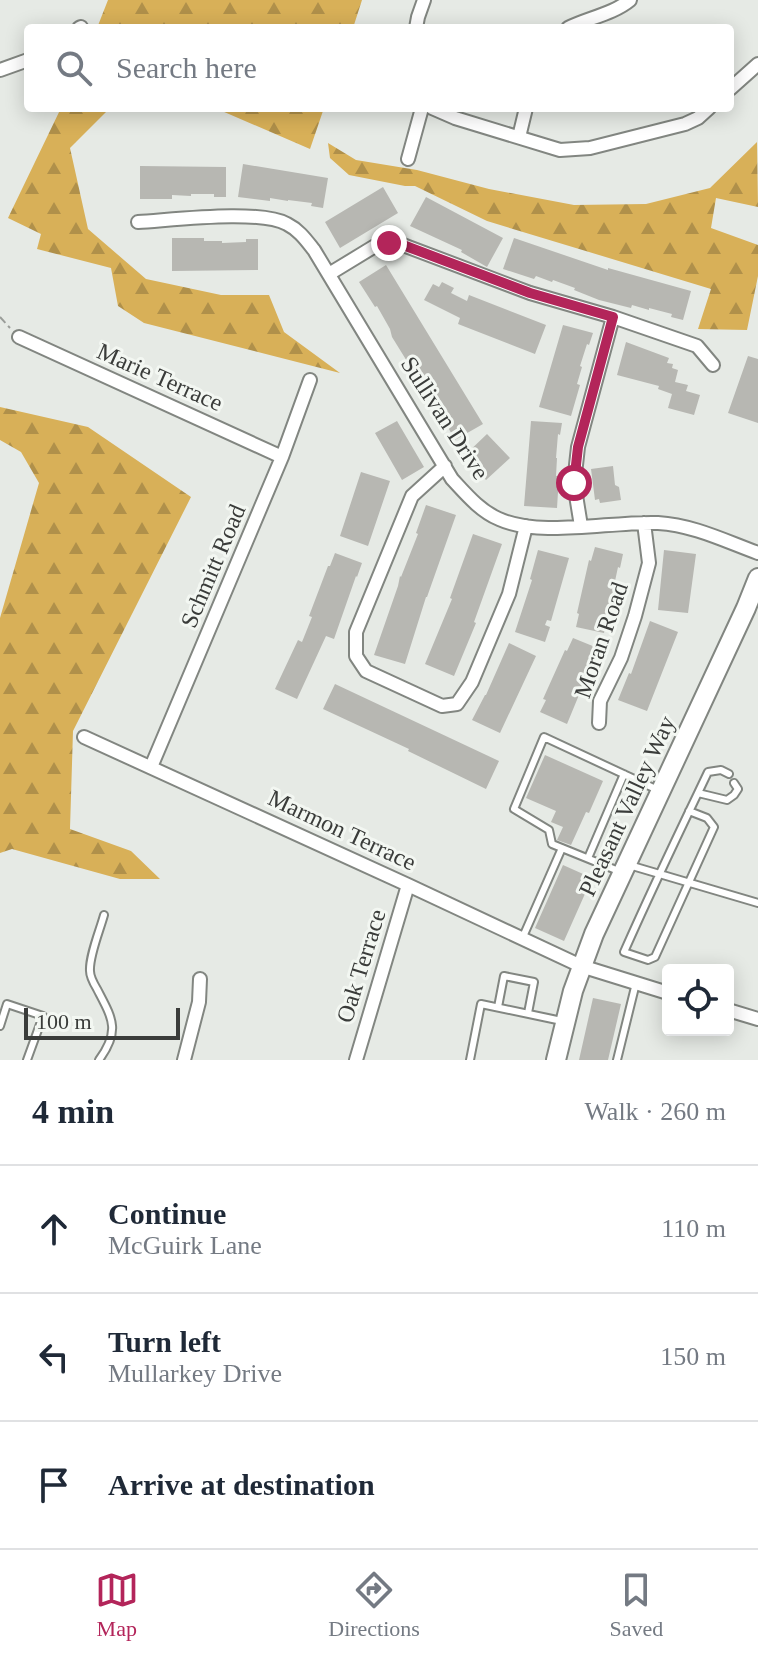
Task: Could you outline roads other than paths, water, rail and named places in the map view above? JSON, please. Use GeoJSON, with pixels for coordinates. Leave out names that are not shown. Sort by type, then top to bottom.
{"type":"FeatureCollection","features":[{"type":"Feature","properties":{"kind":"main road","name":"Pleasant Valley Way"},"geometry":{"type":"LineString","coordinates":[[556,1060],[581,966],[623,868],[753,604],[758,578]]}},
{"type":"Feature","properties":{"kind":"street"},"geometry":{"type":"LineString","coordinates":[[417,24],[424,0]]}},
{"type":"Feature","properties":{"kind":"street"},"geometry":{"type":"LineString","coordinates":[[576,24],[622,7],[630,0]]}},
{"type":"Feature","properties":{"kind":"street"},"geometry":{"type":"LineString","coordinates":[[0,70],[24,61]]}},
{"type":"Feature","properties":{"kind":"street"},"geometry":{"type":"LineString","coordinates":[[734,85],[758,64]]}},
{"type":"Feature","properties":{"kind":"street"},"geometry":{"type":"LineString","coordinates":[[408,159],[421,112]]}},
{"type":"Feature","properties":{"kind":"street"},"geometry":{"type":"LineString","coordinates":[[441,112],[560,150],[590,148],[685,124],[705,112]]}},
{"type":"Feature","properties":{"kind":"street"},"geometry":{"type":"LineString","coordinates":[[519,137],[525,112]]}},
{"type":"Feature","properties":{"kind":"street"},"geometry":{"type":"LineString","coordinates":[[138,222],[244,216],[286,223],[300,233],[329,274],[375,246],[389,243],[403,245],[530,293],[697,346],[713,365]]}},
{"type":"Feature","properties":{"kind":"street","name":"Sullivan Drive"},"geometry":{"type":"LineString","coordinates":[[329,274],[445,466],[460,488],[483,509],[499,519],[546,528],[644,523],[684,526],[758,553]]}},
{"type":"Feature","properties":{"kind":"street"},"geometry":{"type":"LineString","coordinates":[[581,526],[574,483],[578,447],[613,317]]}},
{"type":"Feature","properties":{"kind":"street","name":"Marie Terrace"},"geometry":{"type":"LineString","coordinates":[[19,337],[282,457]]}},
{"type":"Feature","properties":{"kind":"street","name":"Schmitt Road"},"geometry":{"type":"LineString","coordinates":[[151,767],[282,457],[310,380]]}},
{"type":"Feature","properties":{"kind":"street"},"geometry":{"type":"LineString","coordinates":[[445,466],[412,496],[356,632],[356,656],[366,671],[442,706],[457,704],[472,682],[509,594],[526,526]]}},
{"type":"Feature","properties":{"kind":"street","name":"Moran Road"},"geometry":{"type":"LineString","coordinates":[[599,723],[600,701],[621,658],[649,563],[644,523]]}},
{"type":"Feature","properties":{"kind":"street","name":"Marmon Terrace"},"geometry":{"type":"LineString","coordinates":[[84,737],[581,966],[662,991]]}},
{"type":"Feature","properties":{"kind":"street","name":"Oak Terrace"},"geometry":{"type":"LineString","coordinates":[[356,1060],[408,885]]}},
{"type":"Feature","properties":{"kind":"street"},"geometry":{"type":"LineString","coordinates":[[184,1060],[199,1002],[200,979]]}},
{"type":"Feature","properties":{"kind":"street"},"geometry":{"type":"LineString","coordinates":[[734,1012],[758,1019]]}},
{"type":"Feature","properties":{"kind":"lane"},"geometry":{"type":"LineString","coordinates":[[660,791],[544,737],[514,809],[549,830],[552,844],[562,848],[623,868],[659,874],[758,903]]}},
{"type":"Feature","properties":{"kind":"lane"},"geometry":{"type":"LineString","coordinates":[[689,811],[707,818],[714,827],[690,883],[655,957],[648,960],[624,952],[659,874],[689,811],[708,772],[721,770],[729,774]]}},
{"type":"Feature","properties":{"kind":"lane"},"geometry":{"type":"LineString","coordinates":[[588,858],[624,774]]}},
{"type":"Feature","properties":{"kind":"lane"},"geometry":{"type":"LineString","coordinates":[[698,793],[727,800],[738,789],[734,783]]}},
{"type":"Feature","properties":{"kind":"lane"},"geometry":{"type":"LineString","coordinates":[[522,939],[562,848]]}},
{"type":"Feature","properties":{"kind":"lane"},"geometry":{"type":"LineString","coordinates":[[99,1060],[106,1052],[113,1027],[111,1014],[90,972],[104,915]]}},
{"type":"Feature","properties":{"kind":"lane"},"geometry":{"type":"LineString","coordinates":[[498,1007],[504,976],[534,982],[528,1013]]}},
{"type":"Feature","properties":{"kind":"lane"},"geometry":{"type":"LineString","coordinates":[[617,1060],[636,983]]}},
{"type":"Feature","properties":{"kind":"lane"},"geometry":{"type":"LineString","coordinates":[[0,1026],[7,1004],[43,1016],[27,1060]]}},
{"type":"Feature","properties":{"kind":"lane"},"geometry":{"type":"LineString","coordinates":[[470,1060],[481,1004],[566,1021]]}}]}
